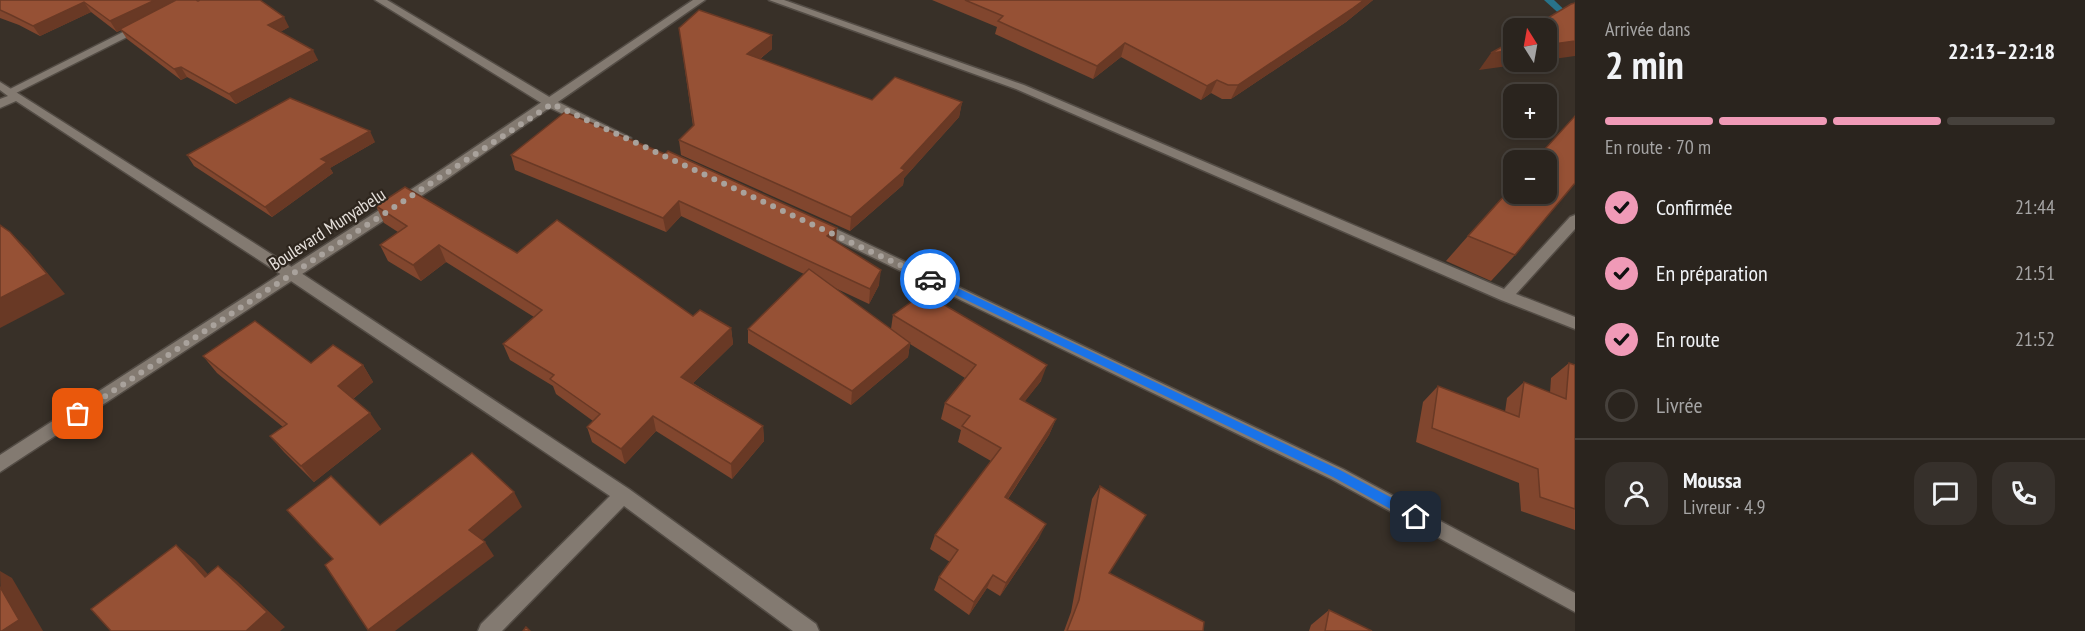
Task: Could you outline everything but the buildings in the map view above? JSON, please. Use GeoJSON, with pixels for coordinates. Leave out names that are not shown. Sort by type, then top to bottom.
{"type":"FeatureCollection","features":[{"type":"Feature","properties":{"kind":"street"},"geometry":{"type":"LineString","coordinates":[[380,0],[552,104],[636,143]]}},
{"type":"Feature","properties":{"kind":"street","name":"Boulevard Munyabelu"},"geometry":{"type":"LineString","coordinates":[[0,464],[552,104],[700,0]]}},
{"type":"Feature","properties":{"kind":"street"},"geometry":{"type":"LineString","coordinates":[[774,0],[1020,87],[1506,296],[1575,323]]}},
{"type":"Feature","properties":{"kind":"street"},"geometry":{"type":"LineString","coordinates":[[0,104],[9,91],[152,20]]}},
{"type":"Feature","properties":{"kind":"street"},"geometry":{"type":"LineString","coordinates":[[9,91],[293,275],[623,495],[809,631]]}},
{"type":"Feature","properties":{"kind":"street"},"geometry":{"type":"LineString","coordinates":[[805,220],[1336,474],[1575,603]]}},
{"type":"Feature","properties":{"kind":"street"},"geometry":{"type":"LineString","coordinates":[[1506,296],[1575,220]]}},
{"type":"Feature","properties":{"kind":"street"},"geometry":{"type":"LineString","coordinates":[[488,631],[623,495]]}},
{"type":"Feature","properties":{"kind":"waterway"},"geometry":{"type":"LineString","coordinates":[[1549,0],[1575,25]]}},
{"type":"Feature","properties":{"kind":"way so far"},"geometry":{"type":"LineString","coordinates":[[78,414],[552,104],[930,279]]}},
{"type":"Feature","properties":{"kind":"route"},"geometry":{"type":"LineString","coordinates":[[930,279],[1336,474],[1416,517]]}}]}
